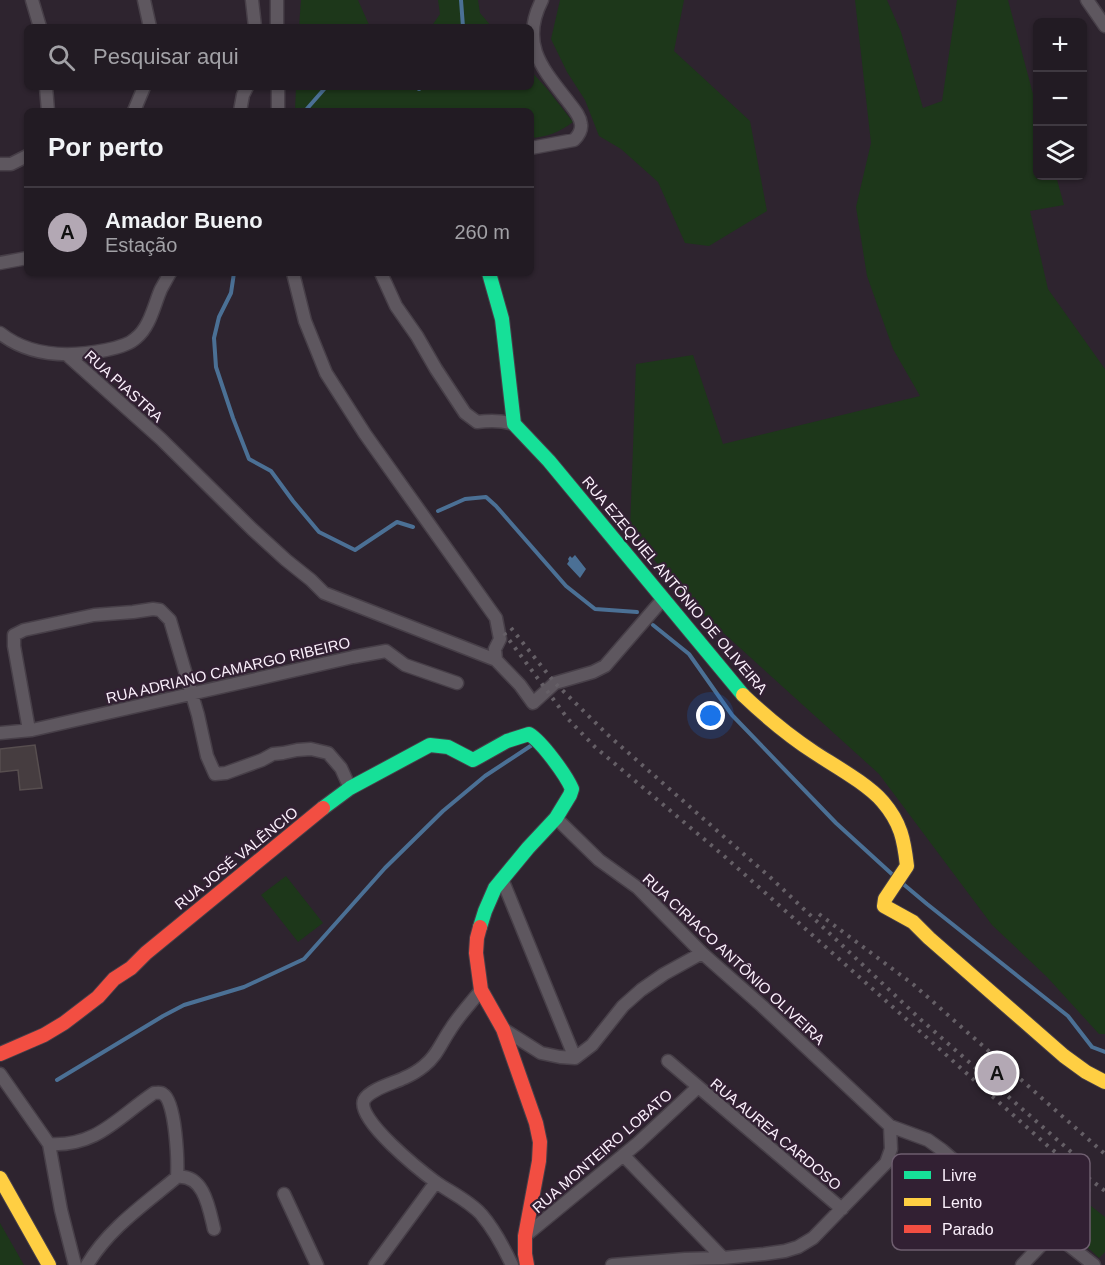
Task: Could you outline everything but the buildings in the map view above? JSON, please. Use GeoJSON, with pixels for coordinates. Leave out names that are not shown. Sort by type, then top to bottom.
{"type":"FeatureCollection","features":[{"type":"Feature","properties":{"kind":"street"},"geometry":{"type":"LineString","coordinates":[[32,0],[39,24]]}},
{"type":"Feature","properties":{"kind":"street"},"geometry":{"type":"LineString","coordinates":[[144,0],[149,24]]}},
{"type":"Feature","properties":{"kind":"street"},"geometry":{"type":"LineString","coordinates":[[252,0],[255,24]]}},
{"type":"Feature","properties":{"kind":"street"},"geometry":{"type":"LineString","coordinates":[[277,0],[277,24]]}},
{"type":"Feature","properties":{"kind":"street"},"geometry":{"type":"LineString","coordinates":[[534,26],[536,11],[542,0]]}},
{"type":"Feature","properties":{"kind":"street"},"geometry":{"type":"LineString","coordinates":[[1087,0],[1105,26]]}},
{"type":"Feature","properties":{"kind":"street"},"geometry":{"type":"LineString","coordinates":[[534,46],[545,71],[576,112],[582,125],[580,133],[574,140],[534,147]]}},
{"type":"Feature","properties":{"kind":"street"},"geometry":{"type":"LineString","coordinates":[[46,90],[48,108]]}},
{"type":"Feature","properties":{"kind":"street"},"geometry":{"type":"LineString","coordinates":[[135,108],[143,90]]}},
{"type":"Feature","properties":{"kind":"street"},"geometry":{"type":"LineString","coordinates":[[241,108],[246,90]]}},
{"type":"Feature","properties":{"kind":"street"},"geometry":{"type":"LineString","coordinates":[[278,90],[278,108]]}},
{"type":"Feature","properties":{"kind":"street"},"geometry":{"type":"LineString","coordinates":[[0,165],[11,164],[24,158]]}},
{"type":"Feature","properties":{"kind":"street"},"geometry":{"type":"LineString","coordinates":[[0,263],[24,259]]}},
{"type":"Feature","properties":{"kind":"street"},"geometry":{"type":"LineString","coordinates":[[67,355],[118,347],[136,339],[145,327],[168,276]]}},
{"type":"Feature","properties":{"kind":"street"},"geometry":{"type":"LineString","coordinates":[[294,276],[304,321],[326,373],[365,434],[496,618],[500,639],[495,649],[496,660],[520,685],[533,703],[555,683],[598,671],[605,666],[663,598]]}},
{"type":"Feature","properties":{"kind":"street"},"geometry":{"type":"LineString","coordinates":[[382,276],[396,306],[465,413],[477,422],[500,420],[514,424],[502,319],[490,276]]}},
{"type":"Feature","properties":{"kind":"street","name":"RUA PIASTRA"},"geometry":{"type":"LineString","coordinates":[[0,333],[38,351],[67,355],[161,439],[252,529],[324,593],[496,660]]}},
{"type":"Feature","properties":{"kind":"street","name":"RUA EZEQUIEL ANTÔNIO DE OLIVEIRA"},"geometry":{"type":"LineString","coordinates":[[514,424],[549,461],[736,688],[766,717],[882,800],[892,814],[904,840],[907,866],[885,899],[884,906],[913,922],[928,938],[1064,1056],[1105,1082]]}},
{"type":"Feature","properties":{"kind":"street"},"geometry":{"type":"LineString","coordinates":[[29,730],[14,635],[24,630],[94,615],[160,610],[170,620],[198,715],[207,756],[215,774],[226,773],[273,754],[311,749],[328,753],[341,768],[350,788]]}},
{"type":"Feature","properties":{"kind":"street","name":"RUA ADRIANO CAMARGO RIBEIRO"},"geometry":{"type":"LineString","coordinates":[[0,733],[29,730],[386,651],[405,665],[457,683]]}},
{"type":"Feature","properties":{"kind":"street","name":"RUA JOSÉ VALÊNCIO"},"geometry":{"type":"LineString","coordinates":[[0,1054],[44,1035],[64,1023],[98,996],[114,979],[131,968],[332,801],[350,788],[430,745],[440,744],[449,747],[473,760],[508,741],[529,734],[534,737],[572,789],[556,818]]}},
{"type":"Feature","properties":{"kind":"street"},"geometry":{"type":"LineString","coordinates":[[527,1265],[525,1236],[539,1161],[540,1142],[536,1123],[503,1029],[481,990],[476,953],[477,938],[495,888],[556,818]]}},
{"type":"Feature","properties":{"kind":"street","name":"RUA CIRIACO ANTÔNIO OLIVEIRA"},"geometry":{"type":"LineString","coordinates":[[556,818],[599,860],[652,900],[702,952],[890,1126],[928,1140],[947,1154]]}},
{"type":"Feature","properties":{"kind":"street"},"geometry":{"type":"LineString","coordinates":[[502,879],[574,1058]]}},
{"type":"Feature","properties":{"kind":"street"},"geometry":{"type":"LineString","coordinates":[[503,1029],[541,1053],[560,1058],[574,1058],[592,1045],[623,1006],[641,990],[702,952]]}},
{"type":"Feature","properties":{"kind":"street"},"geometry":{"type":"LineString","coordinates":[[481,990],[450,1029],[438,1052],[430,1061],[403,1079],[367,1096],[363,1106],[371,1121],[397,1151],[482,1215],[500,1240],[512,1265]]}},
{"type":"Feature","properties":{"kind":"street","name":"RUA AUREA CARDOSO"},"geometry":{"type":"LineString","coordinates":[[612,1265],[723,1258],[785,1251],[798,1247],[813,1238],[842,1209],[668,1061]]}},
{"type":"Feature","properties":{"kind":"street"},"geometry":{"type":"LineString","coordinates":[[0,1074],[49,1144],[61,1210],[75,1265]]}},
{"type":"Feature","properties":{"kind":"street","name":"RUA MONTEIRO LOBATO"},"geometry":{"type":"LineString","coordinates":[[525,1236],[666,1119],[698,1087]]}},
{"type":"Feature","properties":{"kind":"street"},"geometry":{"type":"LineString","coordinates":[[49,1144],[75,1142],[104,1131],[154,1093],[161,1092],[165,1094],[171,1107],[178,1156],[177,1177]]}},
{"type":"Feature","properties":{"kind":"street"},"geometry":{"type":"LineString","coordinates":[[842,1209],[886,1164],[891,1149],[890,1126]]}},
{"type":"Feature","properties":{"kind":"street"},"geometry":{"type":"LineString","coordinates":[[622,1155],[723,1258]]}},
{"type":"Feature","properties":{"kind":"street"},"geometry":{"type":"LineString","coordinates":[[87,1265],[119,1225],[177,1177],[190,1177],[197,1183],[204,1194],[214,1228]]}},
{"type":"Feature","properties":{"kind":"street"},"geometry":{"type":"LineString","coordinates":[[0,1178],[49,1265]]}},
{"type":"Feature","properties":{"kind":"street"},"geometry":{"type":"LineString","coordinates":[[375,1265],[436,1182]]}},
{"type":"Feature","properties":{"kind":"street"},"geometry":{"type":"LineString","coordinates":[[284,1194],[317,1265]]}},
{"type":"Feature","properties":{"kind":"street"},"geometry":{"type":"LineString","coordinates":[[1022,1265],[1036,1250]]}},
{"type":"Feature","properties":{"kind":"street","name":"RUA CIRIACO ANTÔNIO OLIVEIRA"},"geometry":{"type":"LineString","coordinates":[[1071,1250],[1094,1265]]}},
{"type":"Feature","properties":{"kind":"green space"},"geometry":{"type":"Polygon","coordinates":[[[301,0],[358,0],[369,24],[299,24],[301,0]]]}},
{"type":"Feature","properties":{"kind":"green space"},"geometry":{"type":"Polygon","coordinates":[[[438,0],[478,0],[480,13],[489,24],[433,24],[440,14],[438,0]]]}},
{"type":"Feature","properties":{"kind":"green space"},"geometry":{"type":"Polygon","coordinates":[[[560,0],[684,0],[674,51],[750,121],[767,211],[709,246],[685,243],[658,182],[621,149],[599,136],[585,100],[567,72],[551,39],[560,0]]]}},
{"type":"Feature","properties":{"kind":"green space"},"geometry":{"type":"Polygon","coordinates":[[[855,0],[887,0],[901,32],[923,108],[942,101],[957,0],[1008,0],[1033,94],[1033,180],[1057,180],[1064,205],[1030,211],[1048,289],[1105,369],[1105,1034],[1099,1034],[1047,977],[992,925],[879,774],[686,599],[630,530],[636,364],[693,355],[723,444],[920,396],[893,349],[867,276],[856,207],[871,143],[855,0]]]}},
{"type":"Feature","properties":{"kind":"green space"},"geometry":{"type":"Polygon","coordinates":[[[534,74],[573,122],[558,131],[534,137],[534,108],[295,108],[296,90],[534,90],[534,74]]]}},
{"type":"Feature","properties":{"kind":"green space"},"geometry":{"type":"Polygon","coordinates":[[[286,876],[323,923],[298,942],[261,895],[286,876]]]}},
{"type":"Feature","properties":{"kind":"green space"},"geometry":{"type":"Polygon","coordinates":[[[1090,1205],[1105,1217],[1105,1252],[1099,1258],[1090,1250],[1090,1205]]]}},
{"type":"Feature","properties":{"kind":"green space"},"geometry":{"type":"Polygon","coordinates":[[[0,1223],[24,1265],[0,1265],[0,1223]]]}},
{"type":"Feature","properties":{"kind":"water"},"geometry":{"type":"Polygon","coordinates":[[[575,555],[586,569],[580,578],[567,564],[570,556],[572,558],[575,555]]]}},
{"type":"Feature","properties":{"kind":"waterway"},"geometry":{"type":"LineString","coordinates":[[461,0],[463,24]]}},
{"type":"Feature","properties":{"kind":"waterway"},"geometry":{"type":"LineString","coordinates":[[308,108],[323,90]]}},
{"type":"Feature","properties":{"kind":"waterway"},"geometry":{"type":"LineString","coordinates":[[234,276],[231,293],[219,317],[214,338],[216,367],[249,459],[271,471],[319,532],[355,550],[397,522],[413,527]]}},
{"type":"Feature","properties":{"kind":"waterway"},"geometry":{"type":"LineString","coordinates":[[438,511],[465,499],[486,497],[566,586],[595,609],[637,612]]}},
{"type":"Feature","properties":{"kind":"waterway"},"geometry":{"type":"LineString","coordinates":[[653,625],[689,654],[732,715],[836,823],[894,876]]}},
{"type":"Feature","properties":{"kind":"waterway"},"geometry":{"type":"LineString","coordinates":[[57,1080],[184,1005],[244,987],[304,959],[385,868],[443,811],[485,776],[532,745]]}},
{"type":"Feature","properties":{"kind":"waterway"},"geometry":{"type":"LineString","coordinates":[[902,883],[1068,1016],[1092,1047],[1105,1052]]}},
{"type":"Feature","properties":{"kind":"railway"},"geometry":{"type":"LineString","coordinates":[[511,628],[555,683],[608,735],[771,878],[919,1018],[1073,1154]]}},
{"type":"Feature","properties":{"kind":"railway"},"geometry":{"type":"LineString","coordinates":[[504,633],[568,719],[595,747],[724,856],[1058,1154]]}},
{"type":"Feature","properties":{"kind":"railway"},"geometry":{"type":"LineString","coordinates":[[819,914],[914,985],[1105,1154]]}},
{"type":"Feature","properties":{"kind":"railway"},"geometry":{"type":"LineString","coordinates":[[1090,1179],[1105,1191]]}},
{"type":"Feature","properties":{"kind":"traffic: fast"},"geometry":{"type":"LineString","coordinates":[[490,276],[502,319],[514,424],[549,461],[743,695]]}},
{"type":"Feature","properties":{"kind":"traffic: fast"},"geometry":{"type":"LineString","coordinates":[[323,808],[350,788],[430,745],[448,747],[473,760],[507,741],[529,734],[553,759],[572,789],[556,818],[495,888],[480,927]]}},
{"type":"Feature","properties":{"kind":"traffic: slow"},"geometry":{"type":"LineString","coordinates":[[743,695],[796,740],[869,789],[894,817],[901,832],[907,866],[885,899],[884,906],[913,922],[1064,1056],[1105,1082]]}},
{"type":"Feature","properties":{"kind":"traffic: slow"},"geometry":{"type":"LineString","coordinates":[[0,1178],[49,1265]]}},
{"type":"Feature","properties":{"kind":"traffic: jam"},"geometry":{"type":"LineString","coordinates":[[0,1054],[44,1035],[64,1023],[98,997],[114,979],[131,968],[146,953],[323,808]]}},
{"type":"Feature","properties":{"kind":"traffic: jam"},"geometry":{"type":"LineString","coordinates":[[480,927],[476,953],[481,990],[503,1029],[536,1123],[540,1142],[539,1161],[525,1236],[527,1265]]}},
{"type":"Feature","properties":{"kind":"place","name":"Amador Bueno"},"geometry":{"type":"Point","coordinates":[997,1073]}}]}
